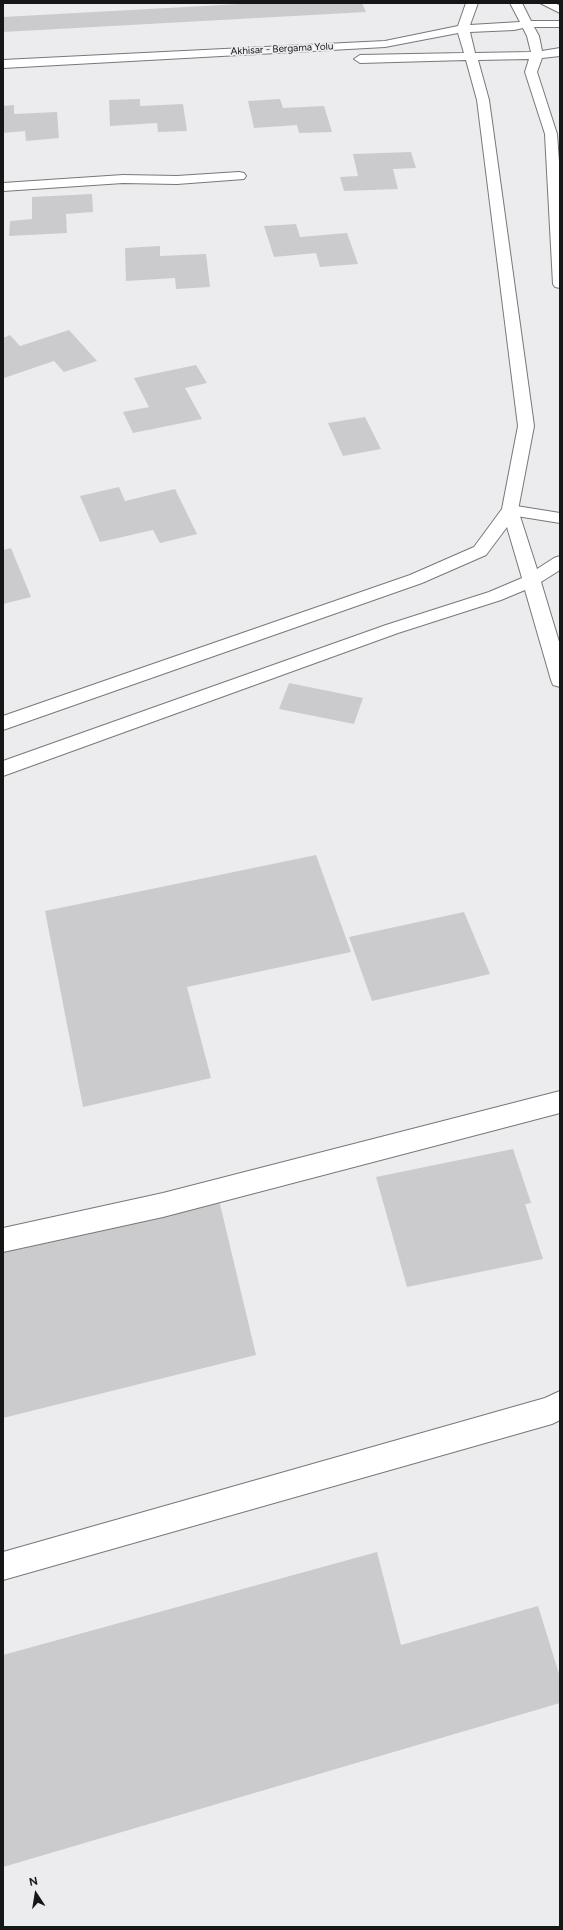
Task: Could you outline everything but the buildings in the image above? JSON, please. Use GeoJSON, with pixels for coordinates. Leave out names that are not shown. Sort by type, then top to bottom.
{"type":"FeatureCollection","features":[{"type":"Feature","properties":{"kind":"main road"},"geometry":{"type":"LineString","coordinates":[[3,723],[416,579],[480,551],[510,510],[526,426],[483,100],[463,29],[472,7],[472,3]]}},
{"type":"Feature","properties":{"kind":"main road"},"geometry":{"type":"LineString","coordinates":[[516,3],[533,36],[536,54],[531,72],[551,134],[560,284]]}},
{"type":"Feature","properties":{"kind":"main road"},"geometry":{"type":"LineString","coordinates":[[546,3],[560,10]]}},
{"type":"Feature","properties":{"kind":"main road","name":"Akhisar - Bergama Yolu"},"geometry":{"type":"LineString","coordinates":[[3,64],[385,44],[463,29],[514,27],[527,24],[560,24]]}},
{"type":"Feature","properties":{"kind":"main road","name":"Akhisar - Bergama Yolu"},"geometry":{"type":"LineString","coordinates":[[348,60],[470,56],[519,57],[560,52]]}},
{"type":"Feature","properties":{"kind":"main road"},"geometry":{"type":"LineString","coordinates":[[551,134],[560,115]]}},
{"type":"Feature","properties":{"kind":"main road"},"geometry":{"type":"LineString","coordinates":[[3,187],[123,179],[177,180],[239,176]]}},
{"type":"Feature","properties":{"kind":"main road"},"geometry":{"type":"LineString","coordinates":[[510,510],[560,518]]}},
{"type":"Feature","properties":{"kind":"main road"},"geometry":{"type":"LineString","coordinates":[[510,510],[530,581],[557,665],[560,680]]}},
{"type":"Feature","properties":{"kind":"main road"},"geometry":{"type":"LineString","coordinates":[[3,769],[392,629],[495,596],[530,581],[560,562]]}},
{"type":"Feature","properties":{"kind":"main road"},"geometry":{"type":"LineString","coordinates":[[3,1240],[171,1203],[560,1102]]}},
{"type":"Feature","properties":{"kind":"main road"},"geometry":{"type":"LineString","coordinates":[[3,1566],[552,1410],[560,1404]]}}]}
